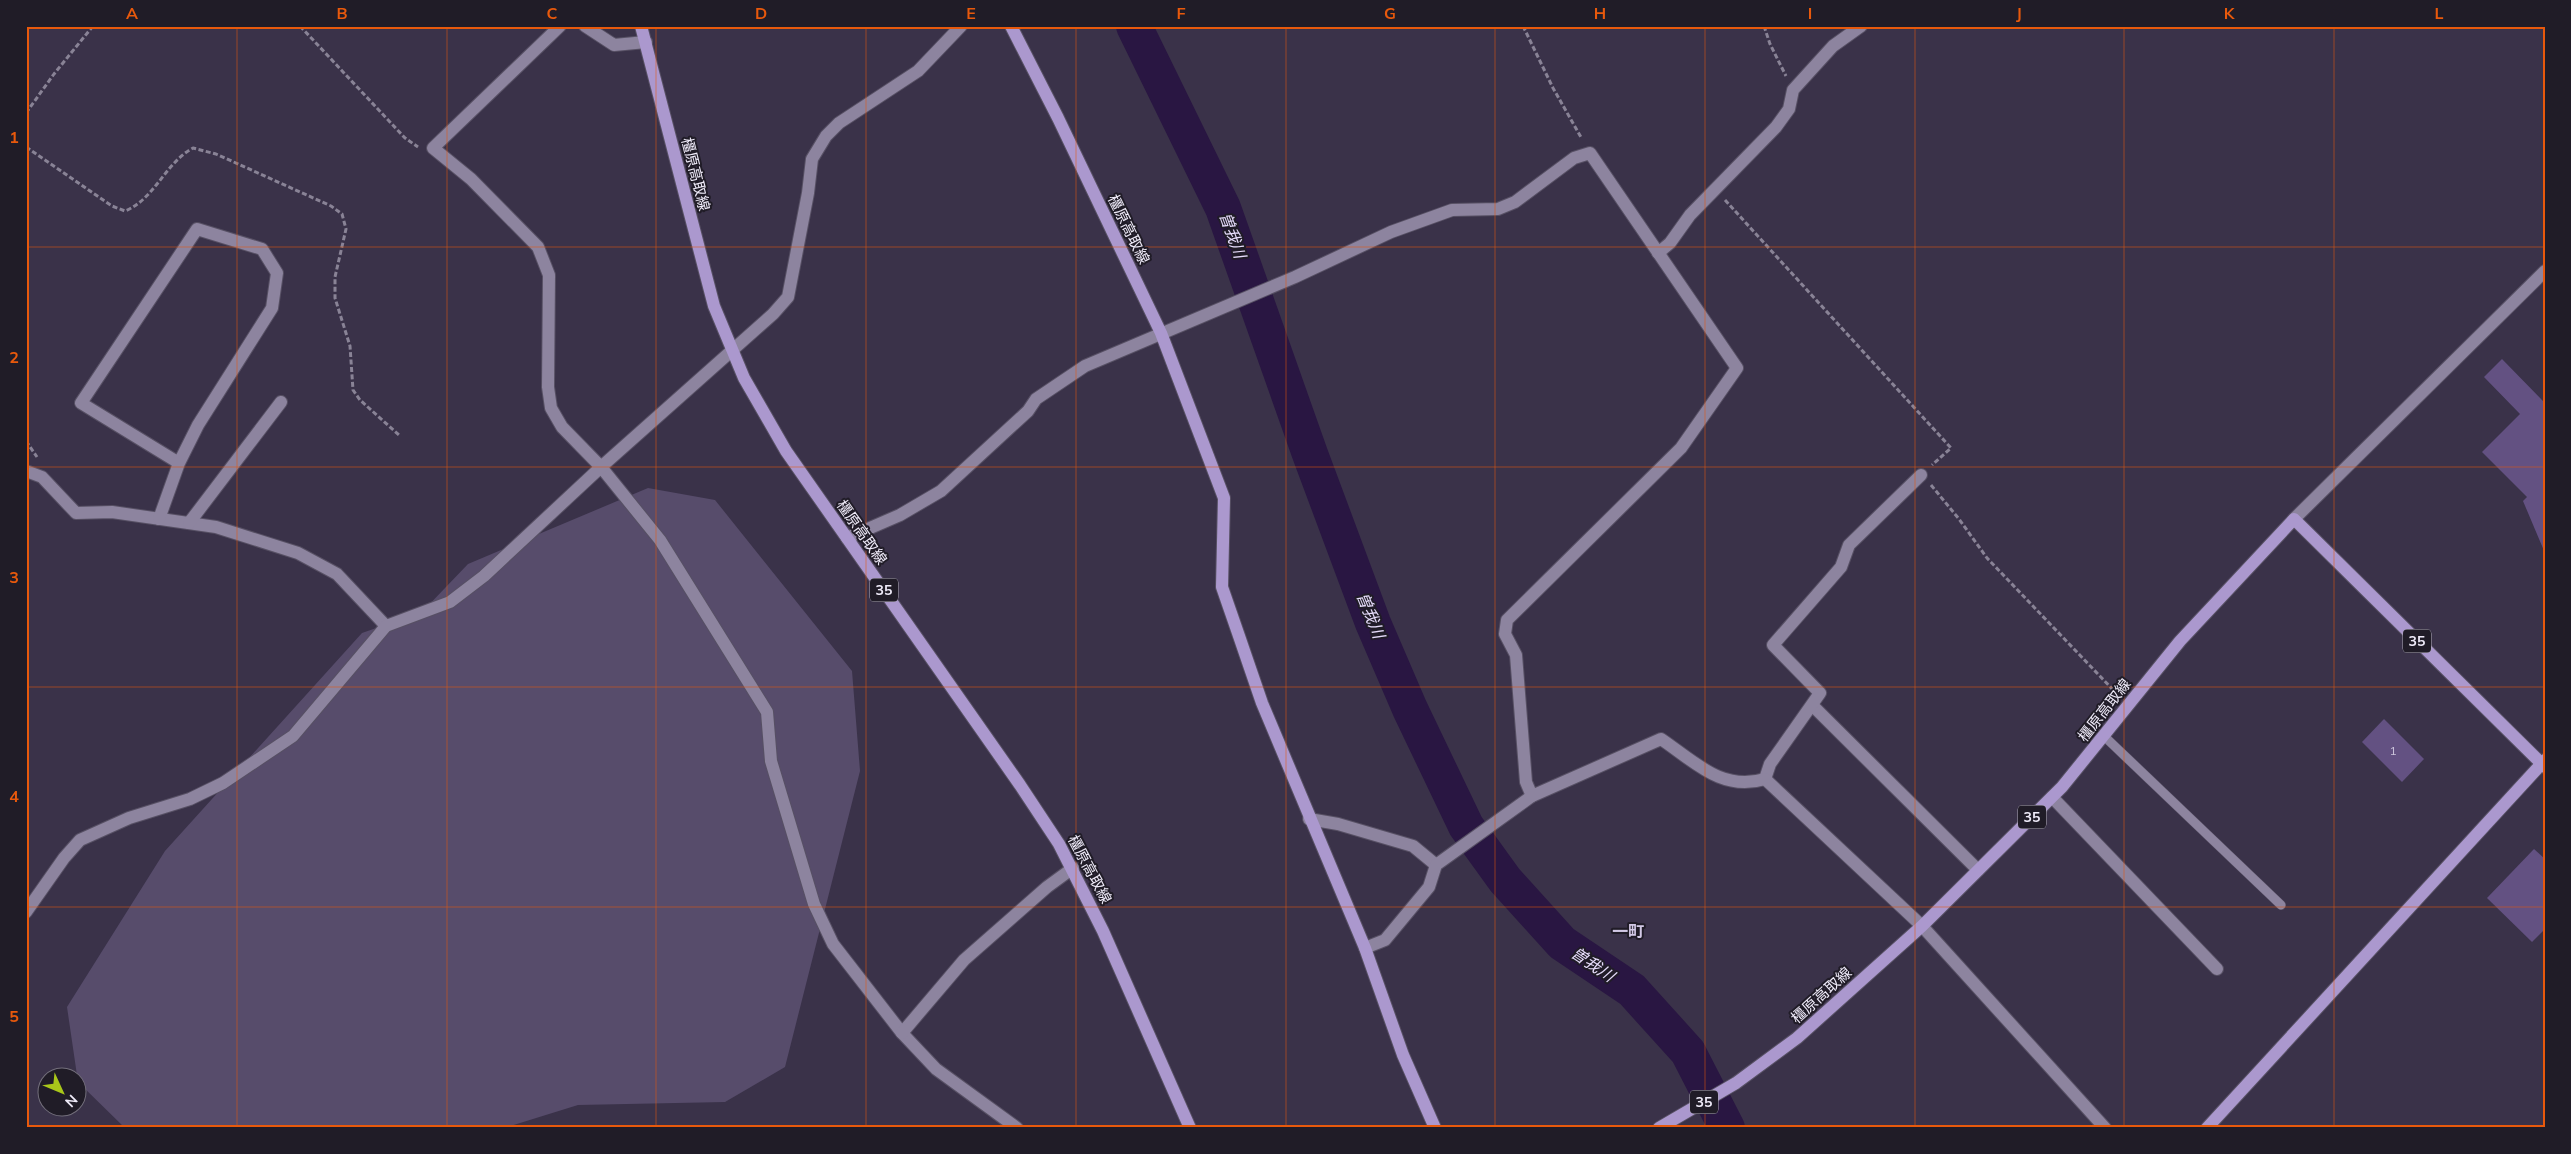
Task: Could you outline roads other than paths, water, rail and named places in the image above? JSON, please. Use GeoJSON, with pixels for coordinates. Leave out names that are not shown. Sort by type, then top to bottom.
{"type":"FeatureCollection","features":[{"type":"Feature","properties":{"kind":"main road","name":"橿原高取線"},"geometry":{"type":"LineString","coordinates":[[641,26],[704,272],[714,306],[744,378],[786,451],[1020,785],[1073,868],[1190,1128]]}},
{"type":"Feature","properties":{"kind":"main road","name":"橿原高取線"},"geometry":{"type":"LineString","coordinates":[[1011,26],[1161,333],[1224,498],[1222,587],[1262,703],[1309,819],[1365,948],[1403,1055],[1435,1128]]}},
{"type":"Feature","properties":{"kind":"main road","name":"橿原高取線"},"geometry":{"type":"LineString","coordinates":[[1659,1128],[1736,1082],[1797,1038],[1922,926],[2052,797],[2105,737],[2180,641],[2294,519]]}},
{"type":"Feature","properties":{"kind":"main road","name":"35"},"geometry":{"type":"LineString","coordinates":[[2207,1128],[2544,764],[2294,519]]}},
{"type":"Feature","properties":{"kind":"street"},"geometry":{"type":"LineString","coordinates":[[560,26],[433,148],[471,180],[538,247],[548,275],[548,388],[551,408],[562,427],[601,467],[660,540],[767,712],[771,761],[814,904],[833,944],[902,1033],[936,1069],[1017,1128]]}},
{"type":"Feature","properties":{"kind":"street"},"geometry":{"type":"LineString","coordinates":[[585,26],[614,45],[646,42]]}},
{"type":"Feature","properties":{"kind":"street"},"geometry":{"type":"LineString","coordinates":[[26,912],[64,858],[80,840],[129,818],[190,799],[215,787],[293,736],[386,626],[450,602],[484,576],[601,467],[731,350],[774,314],[788,297],[808,193],[812,159],[826,136],[839,123],[918,71],[961,26]]}},
{"type":"Feature","properties":{"kind":"street"},"geometry":{"type":"LineString","coordinates":[[1658,253],[1670,242],[1690,215],[1776,127],[1789,109],[1793,90],[1833,46],[1861,26]]}},
{"type":"Feature","properties":{"kind":"street"},"geometry":{"type":"LineString","coordinates":[[847,538],[900,515],[941,491],[1028,411],[1036,399],[1085,366],[1289,279],[1391,232],[1452,210],[1498,209],[1515,202],[1574,158],[1590,153],[1737,368],[1681,448],[1507,620],[1505,634],[1516,655],[1526,782],[1532,796]]}},
{"type":"Feature","properties":{"kind":"street"},"geometry":{"type":"LineString","coordinates":[[159,519],[179,463],[198,425],[272,308],[277,273],[262,249],[197,229],[81,403],[179,463]]}},
{"type":"Feature","properties":{"kind":"street"},"geometry":{"type":"LineString","coordinates":[[2294,519],[2545,271]]}},
{"type":"Feature","properties":{"kind":"street"},"geometry":{"type":"LineString","coordinates":[[189,524],[281,402]]}},
{"type":"Feature","properties":{"kind":"street"},"geometry":{"type":"LineString","coordinates":[[26,471],[42,477],[76,513],[112,512],[216,527],[298,553],[337,574],[386,626]]}},
{"type":"Feature","properties":{"kind":"street"},"geometry":{"type":"LineString","coordinates":[[1765,779],[1770,764],[1813,706],[1820,693],[1774,645],[1841,568],[1850,545],[1921,475]]}},
{"type":"Feature","properties":{"kind":"street"},"geometry":{"type":"LineString","coordinates":[[1813,706],[1978,870]]}},
{"type":"Feature","properties":{"kind":"street"},"geometry":{"type":"LineString","coordinates":[[1365,948],[1385,940],[1429,887],[1440,862],[1532,796],[1661,739],[1722,780],[1750,783],[1765,779]]}},
{"type":"Feature","properties":{"kind":"street"},"geometry":{"type":"LineString","coordinates":[[1765,779],[1922,926],[2105,1128]]}},
{"type":"Feature","properties":{"kind":"street"},"geometry":{"type":"LineString","coordinates":[[2052,797],[2217,968]]}},
{"type":"Feature","properties":{"kind":"street"},"geometry":{"type":"LineString","coordinates":[[1309,819],[1338,824],[1413,846],[1440,862]]}},
{"type":"Feature","properties":{"kind":"street"},"geometry":{"type":"LineString","coordinates":[[902,1033],[964,960],[1047,887],[1073,868]]}},
{"type":"Feature","properties":{"kind":"lane"},"geometry":{"type":"LineString","coordinates":[[2105,737],[2281,905]]}},
{"type":"Feature","properties":{"kind":"waterway","name":"曽我川"},"geometry":{"type":"LineString","coordinates":[[1134,26],[1223,208],[1310,454],[1373,623],[1410,709],[1466,826],[1505,880],[1562,943],[1632,990],[1688,1052],[1727,1128]]}},
{"type":"Feature","properties":{"kind":"district","name":"一町"},"geometry":{"type":"Point","coordinates":[1628,931]}}]}
